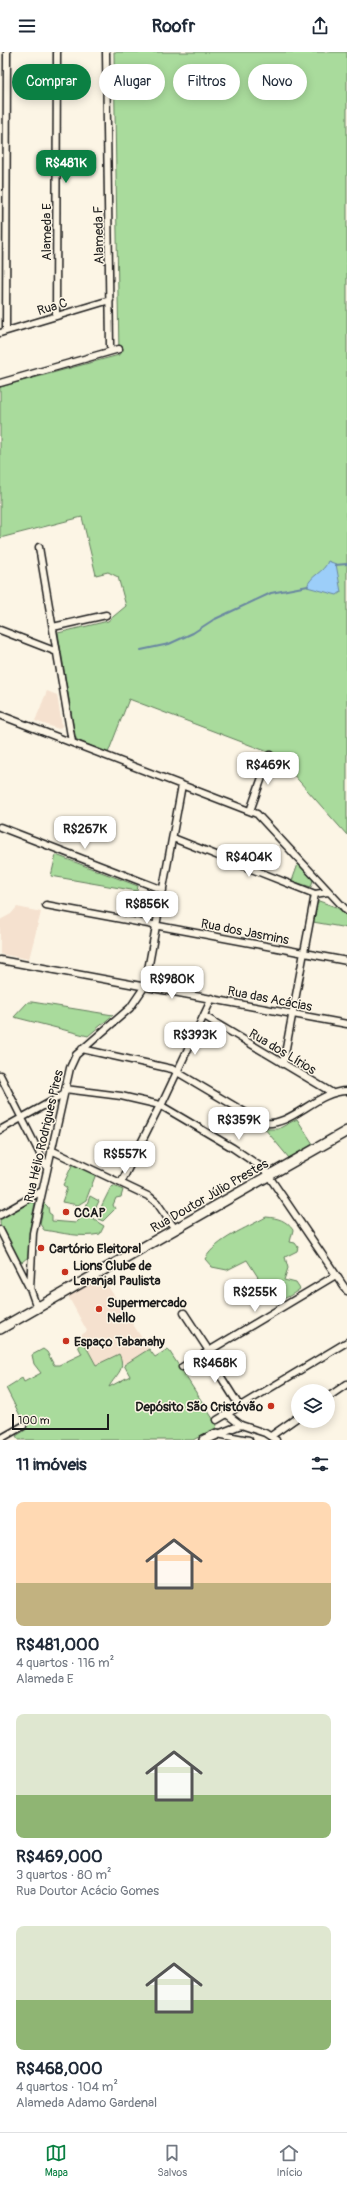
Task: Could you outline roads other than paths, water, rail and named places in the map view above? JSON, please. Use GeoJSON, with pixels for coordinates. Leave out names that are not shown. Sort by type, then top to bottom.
{"type":"FeatureCollection","features":[{"type":"Feature","properties":{"kind":"street"},"geometry":{"type":"LineString","coordinates":[[3,332],[7,52]]}},
{"type":"Feature","properties":{"kind":"street","name":"Alameda E"},"geometry":{"type":"LineString","coordinates":[[56,316],[57,52]]}},
{"type":"Feature","properties":{"kind":"street","name":"Alameda F"},"geometry":{"type":"LineString","coordinates":[[106,52],[110,346]]}},
{"type":"Feature","properties":{"kind":"street","name":"Rua C"},"geometry":{"type":"LineString","coordinates":[[3,332],[110,300]]}},
{"type":"Feature","properties":{"kind":"street"},"geometry":{"type":"LineString","coordinates":[[0,383],[119,349]]}},
{"type":"Feature","properties":{"kind":"street"},"geometry":{"type":"LineString","coordinates":[[40,547],[72,742]]}},
{"type":"Feature","properties":{"kind":"street"},"geometry":{"type":"LineString","coordinates":[[53,627],[106,615]]}},
{"type":"Feature","properties":{"kind":"street"},"geometry":{"type":"LineString","coordinates":[[0,630],[57,652]]}},
{"type":"Feature","properties":{"kind":"street"},"geometry":{"type":"LineString","coordinates":[[0,715],[250,811],[262,819],[347,911]]}},
{"type":"Feature","properties":{"kind":"street"},"geometry":{"type":"LineString","coordinates":[[250,811],[270,755]]}},
{"type":"Feature","properties":{"kind":"street","name":"Rua Hélio Rodrigues Pires"},"geometry":{"type":"LineString","coordinates":[[37,1308],[30,1288],[34,1226],[71,1064],[82,1049],[130,1008],[145,986],[182,785]]}},
{"type":"Feature","properties":{"kind":"street"},"geometry":{"type":"LineString","coordinates":[[0,827],[163,890]]}},
{"type":"Feature","properties":{"kind":"street"},"geometry":{"type":"LineString","coordinates":[[173,838],[315,894],[328,892]]}},
{"type":"Feature","properties":{"kind":"street"},"geometry":{"type":"LineString","coordinates":[[283,1064],[315,894]]}},
{"type":"Feature","properties":{"kind":"street","name":"Rua dos Jasmins"},"geometry":{"type":"LineString","coordinates":[[46,905],[347,961]]}},
{"type":"Feature","properties":{"kind":"street","name":"Rua das Acácias"},"geometry":{"type":"LineString","coordinates":[[0,960],[347,1024]]}},
{"type":"Feature","properties":{"kind":"street"},"geometry":{"type":"LineString","coordinates":[[121,1183],[178,1071],[212,998]]}},
{"type":"Feature","properties":{"kind":"street","name":"Rua dos Lírios"},"geometry":{"type":"LineString","coordinates":[[204,1016],[331,1092]]}},
{"type":"Feature","properties":{"kind":"street"},"geometry":{"type":"LineString","coordinates":[[82,1049],[178,1071],[257,1121],[268,1124],[280,1121],[331,1092],[347,1091]]}},
{"type":"Feature","properties":{"kind":"street"},"geometry":{"type":"LineString","coordinates":[[0,1075],[47,1168]]}},
{"type":"Feature","properties":{"kind":"street"},"geometry":{"type":"LineString","coordinates":[[0,1130],[64,1092],[121,1096],[161,1105],[233,1148],[270,1175],[347,1291]]}},
{"type":"Feature","properties":{"kind":"street","name":"Rua Doutor Júlio Prestes"},"geometry":{"type":"LineString","coordinates":[[0,1329],[347,1131]]}},
{"type":"Feature","properties":{"kind":"street"},"geometry":{"type":"LineString","coordinates":[[51,1150],[153,1199],[174,1229]]}},
{"type":"Feature","properties":{"kind":"street"},"geometry":{"type":"LineString","coordinates":[[0,1215],[42,1191]]}},
{"type":"Feature","properties":{"kind":"street"},"geometry":{"type":"LineString","coordinates":[[0,1230],[30,1288]]}},
{"type":"Feature","properties":{"kind":"street"},"geometry":{"type":"LineString","coordinates":[[17,1263],[26,1264],[31,1260]]}},
{"type":"Feature","properties":{"kind":"street"},"geometry":{"type":"LineString","coordinates":[[182,1367],[336,1275]]}},
{"type":"Feature","properties":{"kind":"street"},"geometry":{"type":"LineString","coordinates":[[184,1313],[240,1406]]}},
{"type":"Feature","properties":{"kind":"street"},"geometry":{"type":"LineString","coordinates":[[227,1430],[219,1419],[228,1415],[240,1406],[347,1342]]}},
{"type":"Feature","properties":{"kind":"street"},"geometry":{"type":"LineString","coordinates":[[335,1392],[347,1384]]}},
{"type":"Feature","properties":{"kind":"street"},"geometry":{"type":"LineString","coordinates":[[228,1415],[241,1425],[273,1438],[291,1423]]}},
{"type":"Feature","properties":{"kind":"street"},"geometry":{"type":"LineString","coordinates":[[204,1440],[241,1425]]}},
{"type":"Feature","properties":{"kind":"street"},"geometry":{"type":"LineString","coordinates":[[0,1439],[23,1426]]}},
{"type":"Feature","properties":{"kind":"street"},"geometry":{"type":"LineString","coordinates":[[217,1434],[249,1440]]}},
{"type":"Feature","properties":{"kind":"water"},"geometry":{"type":"Polygon","coordinates":[[[328,561],[336,564],[341,592],[337,595],[307,587],[311,580],[328,561]]]}},
{"type":"Feature","properties":{"kind":"waterway"},"geometry":{"type":"LineString","coordinates":[[335,565],[347,564]]}},
{"type":"Feature","properties":{"kind":"waterway"},"geometry":{"type":"LineString","coordinates":[[141,650],[169,644],[193,633],[213,620],[271,593],[308,586]]}},
{"type":"Feature","properties":{"kind":"place","name":"CCAP"},"geometry":{"type":"Point","coordinates":[66,1212]}},
{"type":"Feature","properties":{"kind":"place","name":"Cartório Eleitoral"},"geometry":{"type":"Point","coordinates":[41,1248]}},
{"type":"Feature","properties":{"kind":"place","name":"Lions Clube de Laranjal Paulista"},"geometry":{"type":"Point","coordinates":[65,1272]}},
{"type":"Feature","properties":{"kind":"place","name":"Supermercado Nello"},"geometry":{"type":"Point","coordinates":[99,1309]}},
{"type":"Feature","properties":{"kind":"place","name":"Espaço Tabanahy"},"geometry":{"type":"Point","coordinates":[66,1341]}},
{"type":"Feature","properties":{"kind":"place","name":"Depósito São Cristóvão"},"geometry":{"type":"Point","coordinates":[271,1406]}}]}
